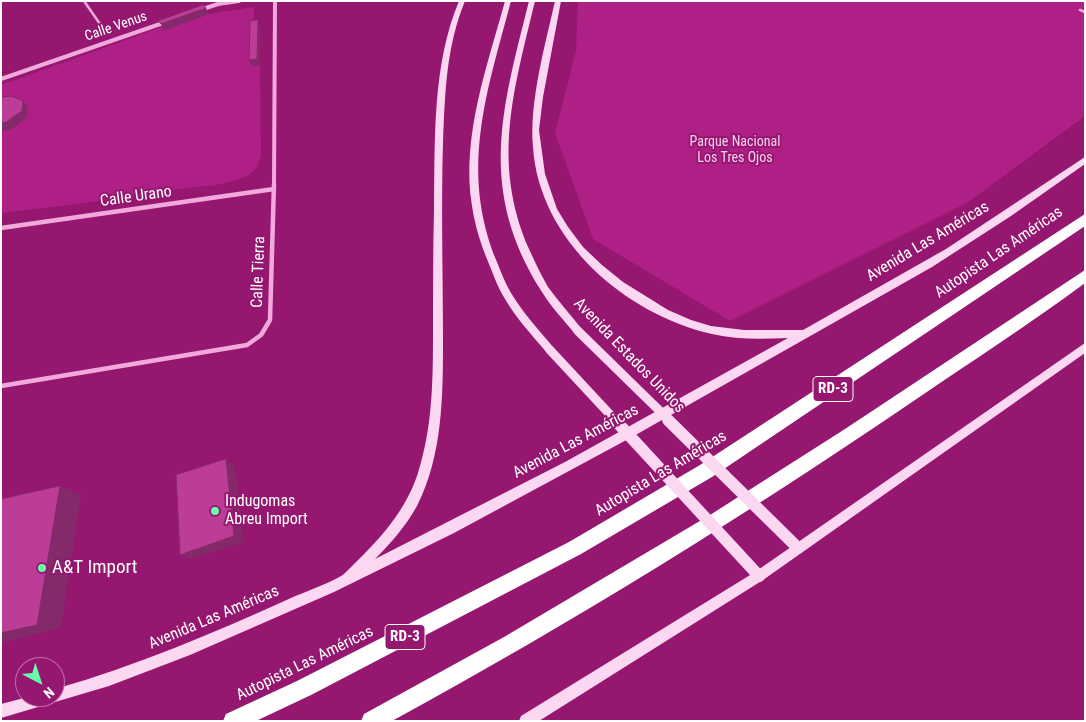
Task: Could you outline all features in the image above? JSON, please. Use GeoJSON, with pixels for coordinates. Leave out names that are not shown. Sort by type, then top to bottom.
{"type":"FeatureCollection","features":[{"type":"Feature","properties":{"kind":"highway","name":"Autopista Las Américas"},"geometry":{"type":"LineString","coordinates":[[233,721],[304,688],[575,548],[690,480],[814,401],[1085,219]]}},
{"type":"Feature","properties":{"kind":"highway"},"geometry":{"type":"LineString","coordinates":[[371,721],[472,667],[732,513],[818,458],[1085,275]]}},
{"type":"Feature","properties":{"kind":"street"},"geometry":{"type":"LineString","coordinates":[[199,11],[218,4],[239,1]]}},
{"type":"Feature","properties":{"kind":"street","name":"Calle Tierra"},"geometry":{"type":"LineString","coordinates":[[1,386],[247,345],[261,335],[270,320],[274,189],[276,1]]}},
{"type":"Feature","properties":{"kind":"street"},"geometry":{"type":"LineString","coordinates":[[342,583],[382,545],[403,518],[419,488],[430,452],[437,398],[439,155],[444,55],[448,36],[462,1]]}},
{"type":"Feature","properties":{"kind":"street"},"geometry":{"type":"LineString","coordinates":[[508,1],[476,130],[472,171],[475,211],[489,258],[511,301],[550,350],[759,576]]}},
{"type":"Feature","properties":{"kind":"street","name":"Avenida Estados Unidos"},"geometry":{"type":"LineString","coordinates":[[532,1],[505,124],[503,162],[508,205],[518,238],[545,288],[578,331],[798,548]]}},
{"type":"Feature","properties":{"kind":"street"},"geometry":{"type":"LineString","coordinates":[[558,1],[536,111],[535,137],[544,188],[566,232],[609,276],[654,307],[690,324],[711,330],[751,336],[804,333]]}},
{"type":"Feature","properties":{"kind":"street","name":"Calle Venus"},"geometry":{"type":"LineString","coordinates":[[1,79],[170,20]]}},
{"type":"Feature","properties":{"kind":"street","name":"Avenida Las Américas"},"geometry":{"type":"LineString","coordinates":[[65,693],[193,648],[342,583],[508,499],[640,428],[930,263],[1024,205],[1085,160]]}},
{"type":"Feature","properties":{"kind":"street","name":"Calle Urano"},"geometry":{"type":"LineString","coordinates":[[1,228],[274,189]]}},
{"type":"Feature","properties":{"kind":"street"},"geometry":{"type":"LineString","coordinates":[[526,721],[759,576],[1085,347]]}},
{"type":"Feature","properties":{"kind":"street","name":"Avenida Las Américas"},"geometry":{"type":"LineString","coordinates":[[1,711],[16,707]]}},
{"type":"Feature","properties":{"kind":"lane"},"geometry":{"type":"LineString","coordinates":[[84,1],[100,24]]}},
{"type":"Feature","properties":{"kind":"lane"},"geometry":{"type":"LineString","coordinates":[[1080,10],[1085,12]]}},
{"type":"Feature","properties":{"kind":"green space","name":"Parque Nacional Los Tres Ojos"},"geometry":{"type":"Polygon","coordinates":[[[578,1],[1085,1],[1085,116],[967,203],[730,321],[593,239],[555,133],[576,51],[578,1]]]}},
{"type":"Feature","properties":{"kind":"green space"},"geometry":{"type":"Polygon","coordinates":[[[254,7],[252,66],[260,65],[261,151],[259,163],[253,172],[222,184],[1,213],[1,85],[162,27],[164,30],[209,14],[254,7]]]}},
{"type":"Feature","properties":{"kind":"building"},"geometry":{"type":"Polygon","coordinates":[[[203,5],[206,8],[161,24],[158,21],[203,5]]]}},
{"type":"Feature","properties":{"kind":"building"},"geometry":{"type":"Polygon","coordinates":[[[258,20],[257,59],[249,60],[250,21],[258,20]]]}},
{"type":"Feature","properties":{"kind":"building"},"geometry":{"type":"Polygon","coordinates":[[[11,96],[23,101],[22,111],[6,122],[1,123],[1,98],[11,96]]]}},
{"type":"Feature","properties":{"kind":"building","name":"Indugomas Abreu Import"},"geometry":{"type":"Polygon","coordinates":[[[226,459],[234,536],[180,555],[176,475],[226,459]]]}},
{"type":"Feature","properties":{"kind":"building"},"geometry":{"type":"Polygon","coordinates":[[[60,486],[37,625],[1,633],[2,499],[60,486]]]}},
{"type":"Feature","properties":{"kind":"place","name":"Indugomas Abreu Import"},"geometry":{"type":"Point","coordinates":[215,511]}},
{"type":"Feature","properties":{"kind":"place","name":"A&T Import"},"geometry":{"type":"Point","coordinates":[42,568]}}]}
